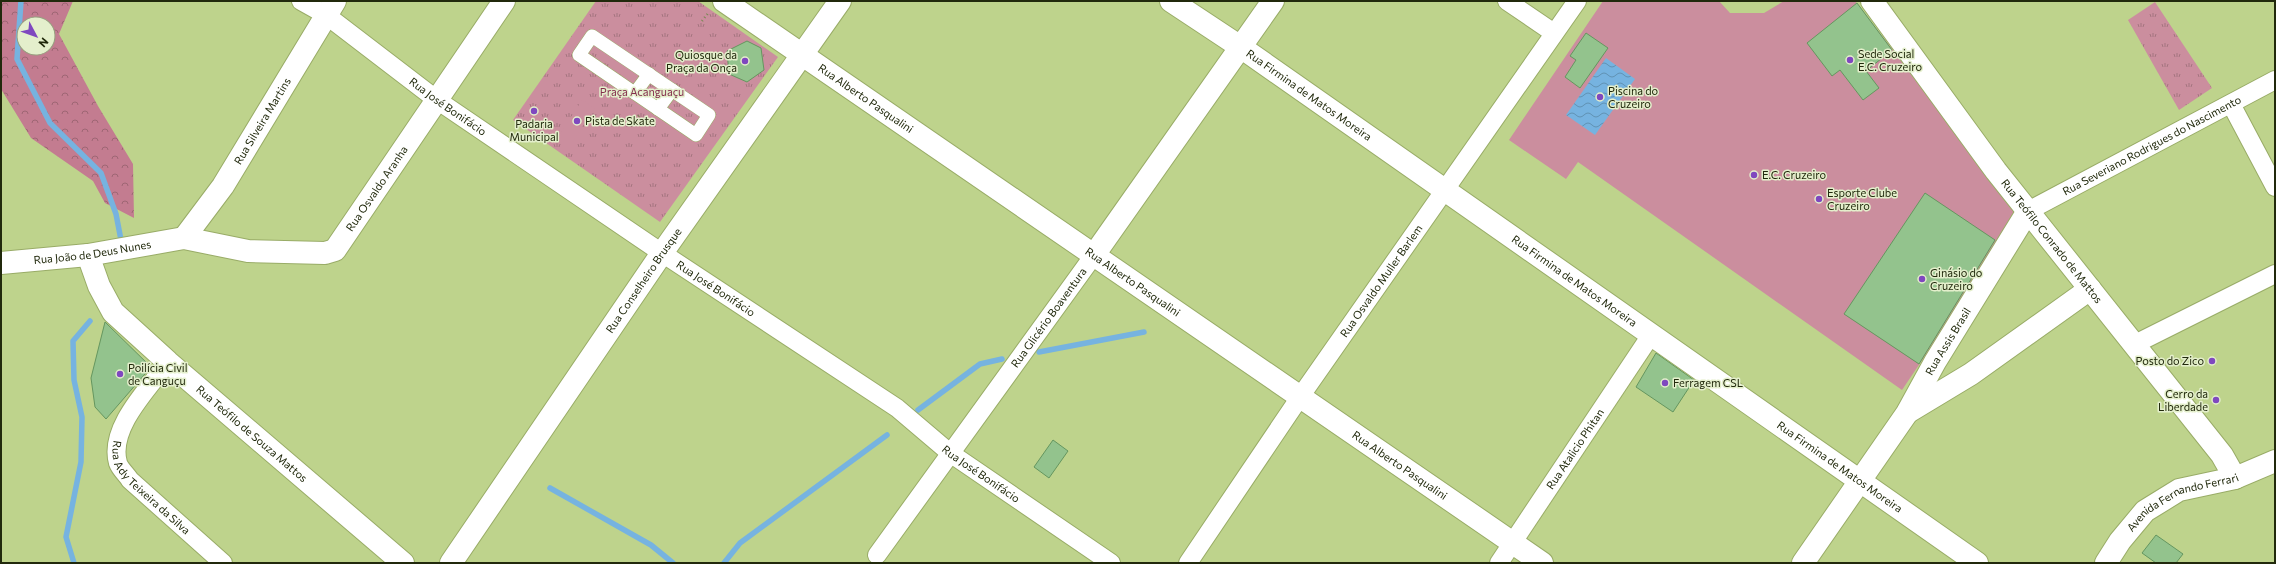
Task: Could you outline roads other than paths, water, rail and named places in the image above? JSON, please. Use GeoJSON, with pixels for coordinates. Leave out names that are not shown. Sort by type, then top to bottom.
{"type":"FeatureCollection","features":[{"type":"Feature","properties":{"kind":"street","name":"Rua José Bonifácio"},"geometry":{"type":"LineString","coordinates":[[301,1],[331,8],[437,100],[662,253],[897,408],[950,453],[1111,563]]}},
{"type":"Feature","properties":{"kind":"street","name":"Rua Osvaldo Aranha"},"geometry":{"type":"LineString","coordinates":[[184,238],[248,250],[325,254],[335,250],[504,1]]}},
{"type":"Feature","properties":{"kind":"street","name":"Rua Conselheiro Brusque"},"geometry":{"type":"LineString","coordinates":[[451,563],[662,253],[840,1]]}},
{"type":"Feature","properties":{"kind":"street","name":"Rua Firmina de Matos Moreira"},"geometry":{"type":"LineString","coordinates":[[1171,1],[1242,48],[1446,190],[1977,563]]}},
{"type":"Feature","properties":{"kind":"street","name":"Rua Glicério Boaventura"},"geometry":{"type":"LineString","coordinates":[[877,555],[1094,255],[1274,1]]}},
{"type":"Feature","properties":{"kind":"street"},"geometry":{"type":"LineString","coordinates":[[1507,1],[1554,33]]}},
{"type":"Feature","properties":{"kind":"street","name":"Rua Osvaldo Muller Barlem"},"geometry":{"type":"LineString","coordinates":[[1188,563],[1300,397],[1577,1]]}},
{"type":"Feature","properties":{"kind":"street","name":"Rua Teófilo Conrado de Mattos"},"geometry":{"type":"LineString","coordinates":[[1872,1],[1996,171],[2222,455],[2235,478]]}},
{"type":"Feature","properties":{"kind":"street","name":"Rua Alberto Pasqualini"},"geometry":{"type":"LineString","coordinates":[[717,5],[802,55],[1542,563]]}},
{"type":"Feature","properties":{"kind":"street","name":"Rua Silveira Martins"},"geometry":{"type":"LineString","coordinates":[[184,238],[224,186],[331,8]]}},
{"type":"Feature","properties":{"kind":"street"},"geometry":{"type":"LineString","coordinates":[[592,36],[672,90],[709,115],[696,135],[579,55],[592,36]]}},
{"type":"Feature","properties":{"kind":"street"},"geometry":{"type":"LineString","coordinates":[[635,93],[649,74]]}},
{"type":"Feature","properties":{"kind":"street","name":"Rua Severiano Rodrigues do Nascimento"},"geometry":{"type":"LineString","coordinates":[[2028,211],[2275,80]]}},
{"type":"Feature","properties":{"kind":"street"},"geometry":{"type":"LineString","coordinates":[[658,109],[672,90]]}},
{"type":"Feature","properties":{"kind":"street"},"geometry":{"type":"LineString","coordinates":[[2230,104],[2275,187]]}},
{"type":"Feature","properties":{"kind":"street","name":"Rua Assis Brasil"},"geometry":{"type":"LineString","coordinates":[[1804,563],[1907,413],[1935,362],[2028,211]]}},
{"type":"Feature","properties":{"kind":"street","name":"Rua João de Deus Nunes"},"geometry":{"type":"LineString","coordinates":[[1,264],[88,255],[184,238]]}},
{"type":"Feature","properties":{"kind":"street","name":"Rua Teófilo de Souza Mattos"},"geometry":{"type":"LineString","coordinates":[[88,255],[99,286],[113,312],[168,362],[403,563]]}},
{"type":"Feature","properties":{"kind":"street"},"geometry":{"type":"LineString","coordinates":[[2135,344],[2275,274]]}},
{"type":"Feature","properties":{"kind":"street","name":"Rua Assis Brasil"},"geometry":{"type":"LineString","coordinates":[[1907,413],[1971,374],[2090,289]]}},
{"type":"Feature","properties":{"kind":"street","name":"Rua Atalicio Phitan"},"geometry":{"type":"LineString","coordinates":[[1499,563],[1651,335]]}},
{"type":"Feature","properties":{"kind":"street","name":"Rua Ady Teixeira da Silva"},"geometry":{"type":"LineString","coordinates":[[168,362],[123,422],[117,445],[118,464],[130,480],[223,563]]}},
{"type":"Feature","properties":{"kind":"street","name":"Avenida Fernando Ferrari"},"geometry":{"type":"LineString","coordinates":[[2106,563],[2120,541],[2145,511],[2179,490],[2235,478],[2275,461]]}},
{"type":"Feature","properties":{"kind":"water","name":"Piscina do Cruzeiro"},"geometry":{"type":"Polygon","coordinates":[[[1606,58],[1635,79],[1595,135],[1566,115],[1606,58]]]}},
{"type":"Feature","properties":{"kind":"waterway"},"geometry":{"type":"LineString","coordinates":[[21,1],[17,59],[50,123],[101,173],[116,214],[121,240]]}},
{"type":"Feature","properties":{"kind":"waterway"},"geometry":{"type":"LineString","coordinates":[[74,563],[66,537],[81,462],[82,417],[74,380],[73,341],[90,321]]}},
{"type":"Feature","properties":{"kind":"waterway"},"geometry":{"type":"LineString","coordinates":[[1039,352],[1144,332]]}},
{"type":"Feature","properties":{"kind":"waterway"},"geometry":{"type":"LineString","coordinates":[[918,410],[980,364],[1002,359]]}},
{"type":"Feature","properties":{"kind":"waterway"},"geometry":{"type":"LineString","coordinates":[[724,563],[740,543],[887,435]]}},
{"type":"Feature","properties":{"kind":"waterway"},"geometry":{"type":"LineString","coordinates":[[550,488],[651,545],[673,563]]}},
{"type":"Feature","properties":{"kind":"place","name":"Sede Social E.C. Cruzeiro"},"geometry":{"type":"Point","coordinates":[1850,60]}},
{"type":"Feature","properties":{"kind":"place","name":"Quiosque da Praça da Onça"},"geometry":{"type":"Point","coordinates":[745,61]}},
{"type":"Feature","properties":{"kind":"place","name":"Piscina do Cruzeiro"},"geometry":{"type":"Point","coordinates":[1600,97]}},
{"type":"Feature","properties":{"kind":"place","name":"Padaria Municipal"},"geometry":{"type":"Point","coordinates":[534,111]}},
{"type":"Feature","properties":{"kind":"place","name":"Pista de Skate"},"geometry":{"type":"Point","coordinates":[577,121]}},
{"type":"Feature","properties":{"kind":"place","name":"E.C. Cruzeiro"},"geometry":{"type":"Point","coordinates":[1754,175]}},
{"type":"Feature","properties":{"kind":"place","name":"Esporte Clube Cruzeiro"},"geometry":{"type":"Point","coordinates":[1819,199]}},
{"type":"Feature","properties":{"kind":"place","name":"Ginásio do Cruzeiro"},"geometry":{"type":"Point","coordinates":[1922,279]}},
{"type":"Feature","properties":{"kind":"place","name":"Posto do Zico"},"geometry":{"type":"Point","coordinates":[2212,361]}},
{"type":"Feature","properties":{"kind":"place","name":"Poilícia Civil de Canguçu"},"geometry":{"type":"Point","coordinates":[120,374]}},
{"type":"Feature","properties":{"kind":"place","name":"Ferragem CSL"},"geometry":{"type":"Point","coordinates":[1665,383]}},
{"type":"Feature","properties":{"kind":"place","name":"Cerro da Liberdade"},"geometry":{"type":"Point","coordinates":[2216,400]}},
{"type":"Feature","properties":{"kind":"park label","name":"Praça Acanguaçu"},"geometry":{"type":"Point","coordinates":[642,92]}}]}
